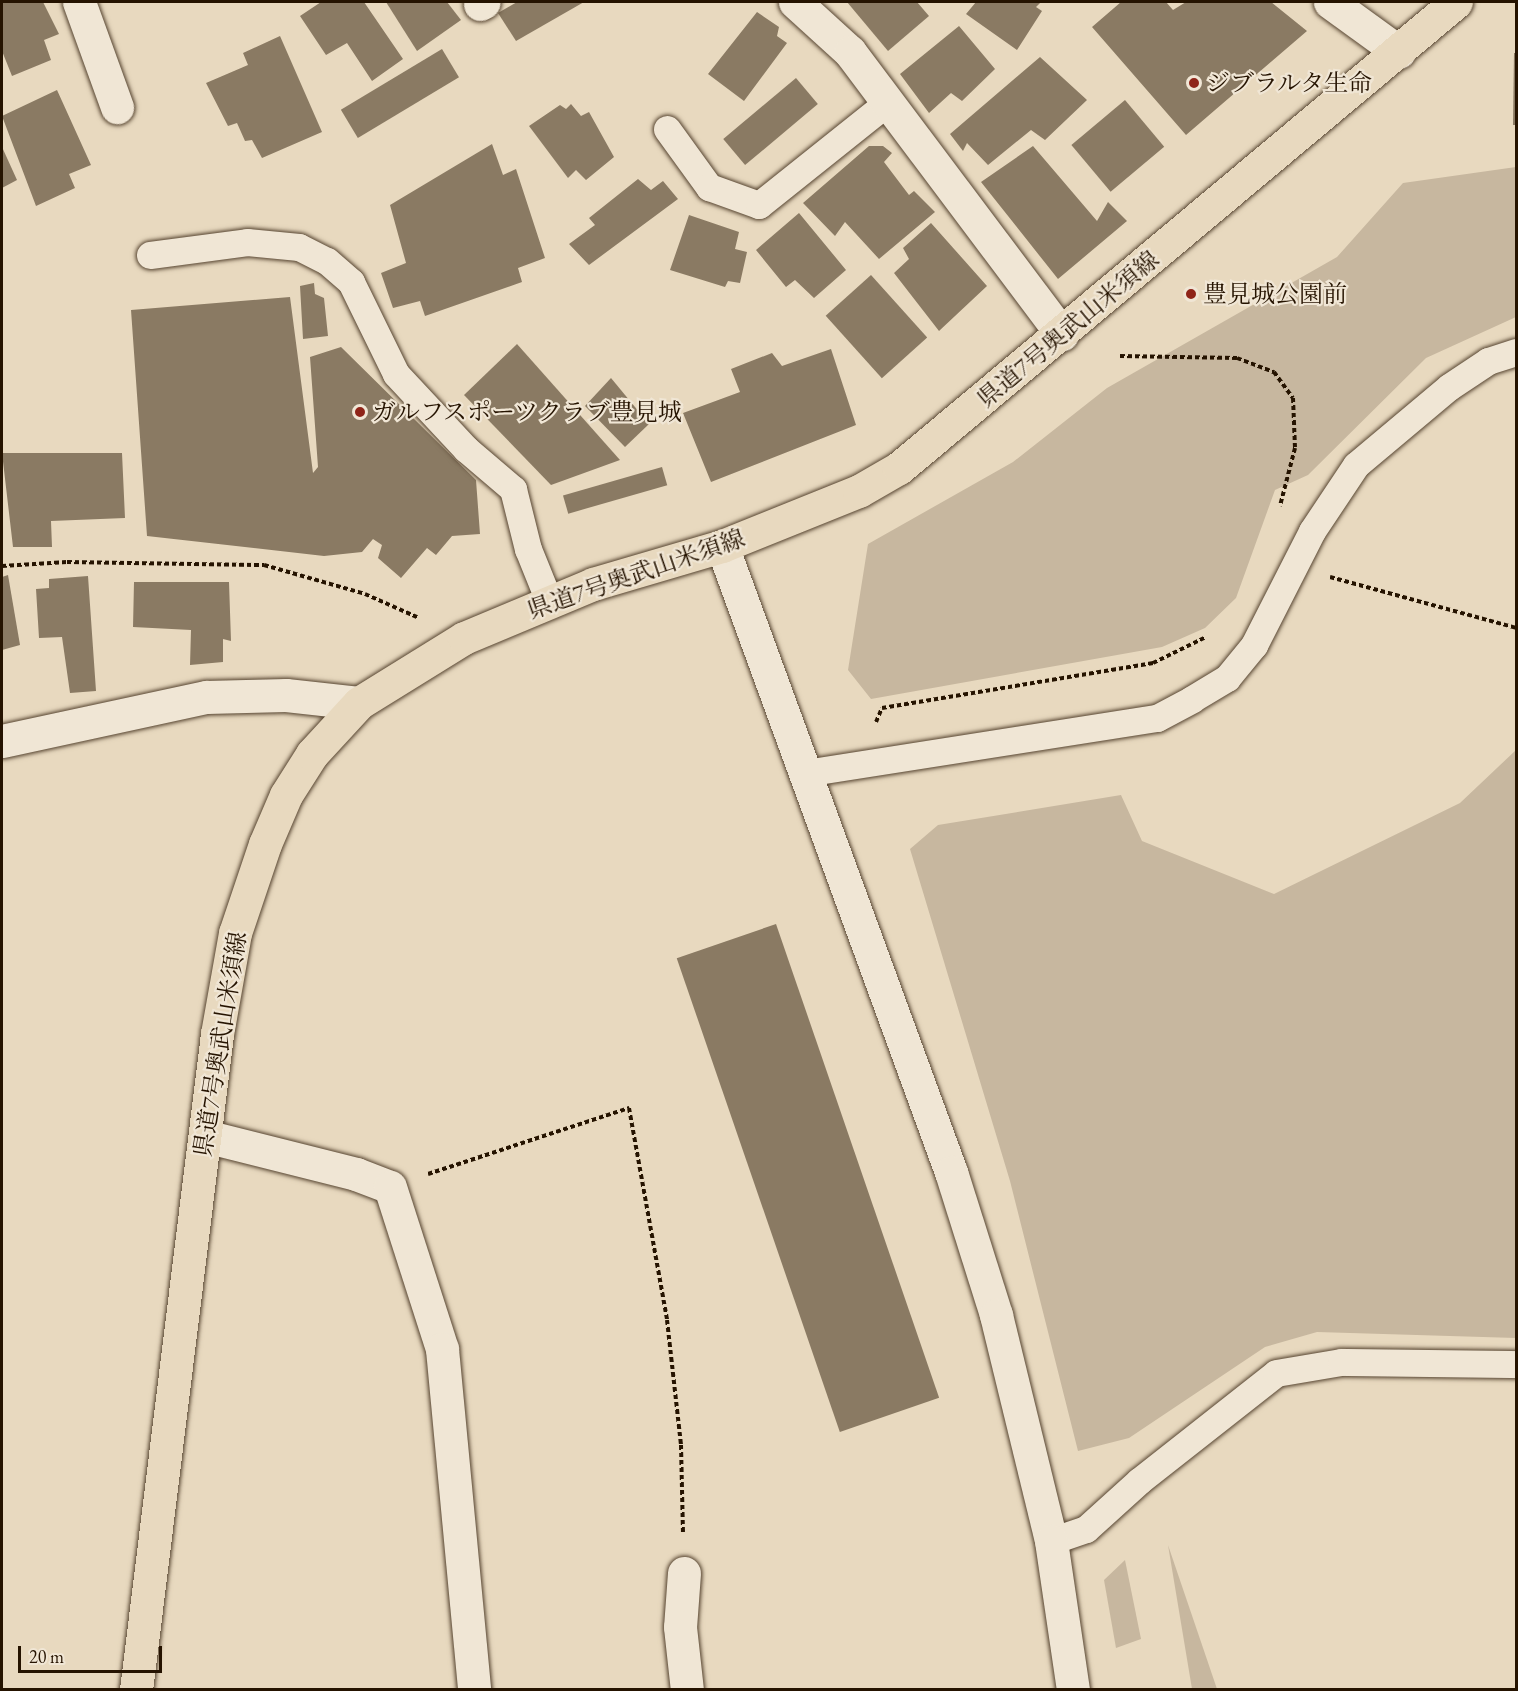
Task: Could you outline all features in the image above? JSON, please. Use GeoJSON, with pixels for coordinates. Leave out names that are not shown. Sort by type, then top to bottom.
{"type":"FeatureCollection","features":[{"type":"Feature","properties":{"kind":"main road","name":"県道7号奥武山米須線"},"geometry":{"type":"LineString","coordinates":[[136,1689],[217,1034],[235,933],[265,844],[286,795],[312,754],[359,703],[464,638],[549,601],[722,546],[860,491],[899,468],[1062,334],[1456,2]]}},
{"type":"Feature","properties":{"kind":"street"},"geometry":{"type":"LineString","coordinates":[[79,2],[117,107]]}},
{"type":"Feature","properties":{"kind":"street"},"geometry":{"type":"LineString","coordinates":[[795,2],[850,52],[1062,334]]}},
{"type":"Feature","properties":{"kind":"street"},"geometry":{"type":"LineString","coordinates":[[1330,2],[1399,52]]}},
{"type":"Feature","properties":{"kind":"street"},"geometry":{"type":"LineString","coordinates":[[722,546],[951,1172],[996,1315],[1051,1541],[1073,1689]]}},
{"type":"Feature","properties":{"kind":"street"},"geometry":{"type":"LineString","coordinates":[[2,741],[206,698],[286,695],[359,703]]}},
{"type":"Feature","properties":{"kind":"street"},"geometry":{"type":"LineString","coordinates":[[205,1136],[356,1174],[390,1187],[442,1350],[474,1689]]}},
{"type":"Feature","properties":{"kind":"street"},"geometry":{"type":"LineString","coordinates":[[684,1574],[680,1627],[687,1689]]}},
{"type":"Feature","properties":{"kind":"lane"},"geometry":{"type":"LineString","coordinates":[[667,129],[708,187],[759,205],[888,102]]}},
{"type":"Feature","properties":{"kind":"lane"},"geometry":{"type":"LineString","coordinates":[[150,255],[247,243],[299,247],[327,261],[351,282],[396,374],[466,448],[513,489],[528,549],[549,601]]}},
{"type":"Feature","properties":{"kind":"lane"},"geometry":{"type":"LineString","coordinates":[[805,773],[1156,718],[1227,678],[1254,645],[1329,501],[1356,465],[1449,387],[1488,361],[1516,352]]}},
{"type":"Feature","properties":{"kind":"lane"},"geometry":{"type":"LineString","coordinates":[[1051,1541],[1086,1530],[1138,1481],[1276,1373],[1341,1362],[1516,1364]]}},
{"type":"Feature","properties":{"kind":"path"},"geometry":{"type":"LineString","coordinates":[[1120,356],[1237,358],[1274,372],[1293,398],[1295,448],[1277,514]]}},
{"type":"Feature","properties":{"kind":"path"},"geometry":{"type":"LineString","coordinates":[[1299,560],[1326,576],[1516,628]]}},
{"type":"Feature","properties":{"kind":"path"},"geometry":{"type":"LineString","coordinates":[[2,566],[67,562],[264,565],[365,594],[464,638]]}},
{"type":"Feature","properties":{"kind":"path"},"geometry":{"type":"LineString","coordinates":[[874,728],[882,708],[1153,663],[1209,634]]}},
{"type":"Feature","properties":{"kind":"path"},"geometry":{"type":"LineString","coordinates":[[390,1187],[629,1108],[667,1320],[681,1445],[684,1574]]}},
{"type":"Feature","properties":{"kind":"shaded area"},"geometry":{"type":"Polygon","coordinates":[[[1516,167],[1516,317],[1426,358],[1308,475],[1275,490],[1236,598],[1205,628],[1162,647],[871,699],[848,670],[868,544],[1013,462],[1107,388],[1337,257],[1403,183],[1516,167]]]}},
{"type":"Feature","properties":{"kind":"shaded area"},"geometry":{"type":"Polygon","coordinates":[[[1516,750],[1516,1338],[1317,1332],[1265,1347],[1129,1438],[1078,1451],[1010,1181],[910,849],[938,825],[1121,795],[1142,841],[1274,894],[1460,803],[1516,750]]]}},
{"type":"Feature","properties":{"kind":"shaded area"},"geometry":{"type":"Polygon","coordinates":[[[1168,1545],[1217,1689],[1192,1689],[1168,1545]]]}},
{"type":"Feature","properties":{"kind":"shaded area"},"geometry":{"type":"Polygon","coordinates":[[[1125,1560],[1141,1639],[1116,1648],[1104,1580],[1125,1560]]]}},
{"type":"Feature","properties":{"kind":"building"},"geometry":{"type":"Polygon","coordinates":[[[2,2],[43,2],[59,34],[44,40],[51,60],[12,76],[2,51],[2,2]]]}},
{"type":"Feature","properties":{"kind":"building"},"geometry":{"type":"Polygon","coordinates":[[[321,2],[364,2],[403,59],[372,81],[347,43],[326,55],[300,16],[321,2]]]}},
{"type":"Feature","properties":{"kind":"building"},"geometry":{"type":"Polygon","coordinates":[[[386,2],[447,2],[461,20],[417,51],[386,2]]]}},
{"type":"Feature","properties":{"kind":"building"},"geometry":{"type":"Polygon","coordinates":[[[517,2],[584,2],[516,41],[498,13],[517,2]]]}},
{"type":"Feature","properties":{"kind":"building"},"geometry":{"type":"Polygon","coordinates":[[[847,2],[917,2],[929,16],[888,51],[847,2]]]}},
{"type":"Feature","properties":{"kind":"building"},"geometry":{"type":"Polygon","coordinates":[[[976,2],[1041,2],[1036,7],[1042,11],[1017,50],[966,14],[976,2]]]}},
{"type":"Feature","properties":{"kind":"building","name":"ジブラルタ生命"},"geometry":{"type":"Polygon","coordinates":[[[1121,2],[1166,2],[1173,10],[1186,2],[1271,2],[1307,31],[1186,135],[1092,27],[1121,2]]]}},
{"type":"Feature","properties":{"kind":"building"},"geometry":{"type":"Polygon","coordinates":[[[757,12],[779,27],[777,36],[787,43],[744,101],[708,74],[757,12]]]}},
{"type":"Feature","properties":{"kind":"building"},"geometry":{"type":"Polygon","coordinates":[[[959,26],[995,69],[962,101],[951,93],[929,113],[900,74],[959,26]]]}},
{"type":"Feature","properties":{"kind":"building"},"geometry":{"type":"Polygon","coordinates":[[[280,36],[322,132],[262,158],[252,140],[245,141],[237,123],[228,126],[206,83],[248,65],[243,53],[280,36]]]}},
{"type":"Feature","properties":{"kind":"building"},"geometry":{"type":"Polygon","coordinates":[[[442,49],[459,77],[358,138],[341,110],[442,49]]]}},
{"type":"Feature","properties":{"kind":"building"},"geometry":{"type":"Polygon","coordinates":[[[1514,53],[1516,53],[1516,125],[1513,125],[1514,53]]]}},
{"type":"Feature","properties":{"kind":"building"},"geometry":{"type":"Polygon","coordinates":[[[1040,57],[1087,100],[1045,140],[1031,130],[988,165],[967,143],[963,151],[950,134],[1040,57]]]}},
{"type":"Feature","properties":{"kind":"building"},"geometry":{"type":"Polygon","coordinates":[[[796,78],[818,104],[745,165],[723,139],[796,78]]]}},
{"type":"Feature","properties":{"kind":"building"},"geometry":{"type":"Polygon","coordinates":[[[57,90],[91,165],[69,174],[75,188],[36,206],[2,116],[57,90]]]}},
{"type":"Feature","properties":{"kind":"building"},"geometry":{"type":"Polygon","coordinates":[[[1125,100],[1164,147],[1111,192],[1071,145],[1125,100]]]}},
{"type":"Feature","properties":{"kind":"building"},"geometry":{"type":"Polygon","coordinates":[[[571,104],[581,116],[589,112],[614,157],[586,180],[576,170],[568,178],[529,126],[560,105],[566,109],[571,104]]]}},
{"type":"Feature","properties":{"kind":"building"},"geometry":{"type":"Polygon","coordinates":[[[492,144],[503,175],[516,169],[545,258],[518,268],[522,282],[425,316],[420,301],[393,308],[381,273],[406,263],[390,205],[492,144]]]}},
{"type":"Feature","properties":{"kind":"building"},"geometry":{"type":"Polygon","coordinates":[[[869,146],[883,146],[892,153],[884,162],[909,195],[914,191],[935,212],[879,259],[845,222],[835,236],[803,203],[869,146]]]}},
{"type":"Feature","properties":{"kind":"building"},"geometry":{"type":"Polygon","coordinates":[[[1033,146],[1097,221],[1108,202],[1127,221],[1058,279],[981,182],[1033,146]]]}},
{"type":"Feature","properties":{"kind":"building"},"geometry":{"type":"Polygon","coordinates":[[[2,147],[17,180],[2,188],[2,147]]]}},
{"type":"Feature","properties":{"kind":"building"},"geometry":{"type":"Polygon","coordinates":[[[638,179],[651,190],[663,181],[678,199],[589,265],[569,244],[595,225],[589,218],[638,179]]]}},
{"type":"Feature","properties":{"kind":"building"},"geometry":{"type":"Polygon","coordinates":[[[799,213],[846,270],[814,298],[795,280],[786,287],[756,250],[799,213]]]}},
{"type":"Feature","properties":{"kind":"building"},"geometry":{"type":"Polygon","coordinates":[[[689,215],[739,232],[735,249],[747,252],[740,283],[728,281],[725,287],[670,270],[689,215]]]}},
{"type":"Feature","properties":{"kind":"building"},"geometry":{"type":"Polygon","coordinates":[[[931,223],[987,286],[939,331],[894,273],[909,259],[903,248],[931,223]]]}},
{"type":"Feature","properties":{"kind":"building"},"geometry":{"type":"Polygon","coordinates":[[[871,275],[927,337],[882,378],[826,316],[871,275]]]}},
{"type":"Feature","properties":{"kind":"building"},"geometry":{"type":"Polygon","coordinates":[[[314,283],[315,294],[324,298],[328,336],[303,339],[300,286],[314,283]]]}},
{"type":"Feature","properties":{"kind":"building"},"geometry":{"type":"Polygon","coordinates":[[[290,297],[313,473],[318,467],[310,357],[341,347],[476,480],[480,534],[452,536],[436,555],[427,548],[401,578],[378,558],[382,545],[373,539],[362,552],[324,556],[147,536],[131,310],[290,297]]]}},
{"type":"Feature","properties":{"kind":"building"},"geometry":{"type":"Polygon","coordinates":[[[517,344],[620,460],[551,485],[464,395],[517,344]]]}},
{"type":"Feature","properties":{"kind":"building"},"geometry":{"type":"Polygon","coordinates":[[[831,349],[856,425],[711,482],[683,413],[740,392],[731,369],[772,353],[782,366],[831,349]]]}},
{"type":"Feature","properties":{"kind":"building"},"geometry":{"type":"Polygon","coordinates":[[[611,378],[649,424],[625,447],[585,406],[611,378]]]}},
{"type":"Feature","properties":{"kind":"building"},"geometry":{"type":"Polygon","coordinates":[[[2,453],[122,453],[125,518],[51,521],[52,547],[13,547],[2,453]]]}},
{"type":"Feature","properties":{"kind":"building"},"geometry":{"type":"Polygon","coordinates":[[[662,467],[667,485],[568,514],[563,495],[662,467]]]}},
{"type":"Feature","properties":{"kind":"building"},"geometry":{"type":"Polygon","coordinates":[[[8,575],[20,645],[2,650],[2,577],[8,575]]]}},
{"type":"Feature","properties":{"kind":"building"},"geometry":{"type":"Polygon","coordinates":[[[88,576],[96,691],[70,693],[62,637],[39,638],[36,589],[49,588],[49,579],[88,576]]]}},
{"type":"Feature","properties":{"kind":"building"},"geometry":{"type":"Polygon","coordinates":[[[134,582],[229,582],[231,641],[223,639],[223,662],[190,665],[191,630],[133,627],[134,582]]]}},
{"type":"Feature","properties":{"kind":"building"},"geometry":{"type":"Polygon","coordinates":[[[776,924],[939,1398],[840,1432],[677,958],[776,924]]]}},
{"type":"Feature","properties":{"kind":"place","name":"ジブラルタ生命"},"geometry":{"type":"Point","coordinates":[1194,83]}},
{"type":"Feature","properties":{"kind":"place","name":"豊見城公園前"},"geometry":{"type":"Point","coordinates":[1191,294]}},
{"type":"Feature","properties":{"kind":"place","name":"ガルフスポーツクラブ豊見城"},"geometry":{"type":"Point","coordinates":[360,412]}}]}
